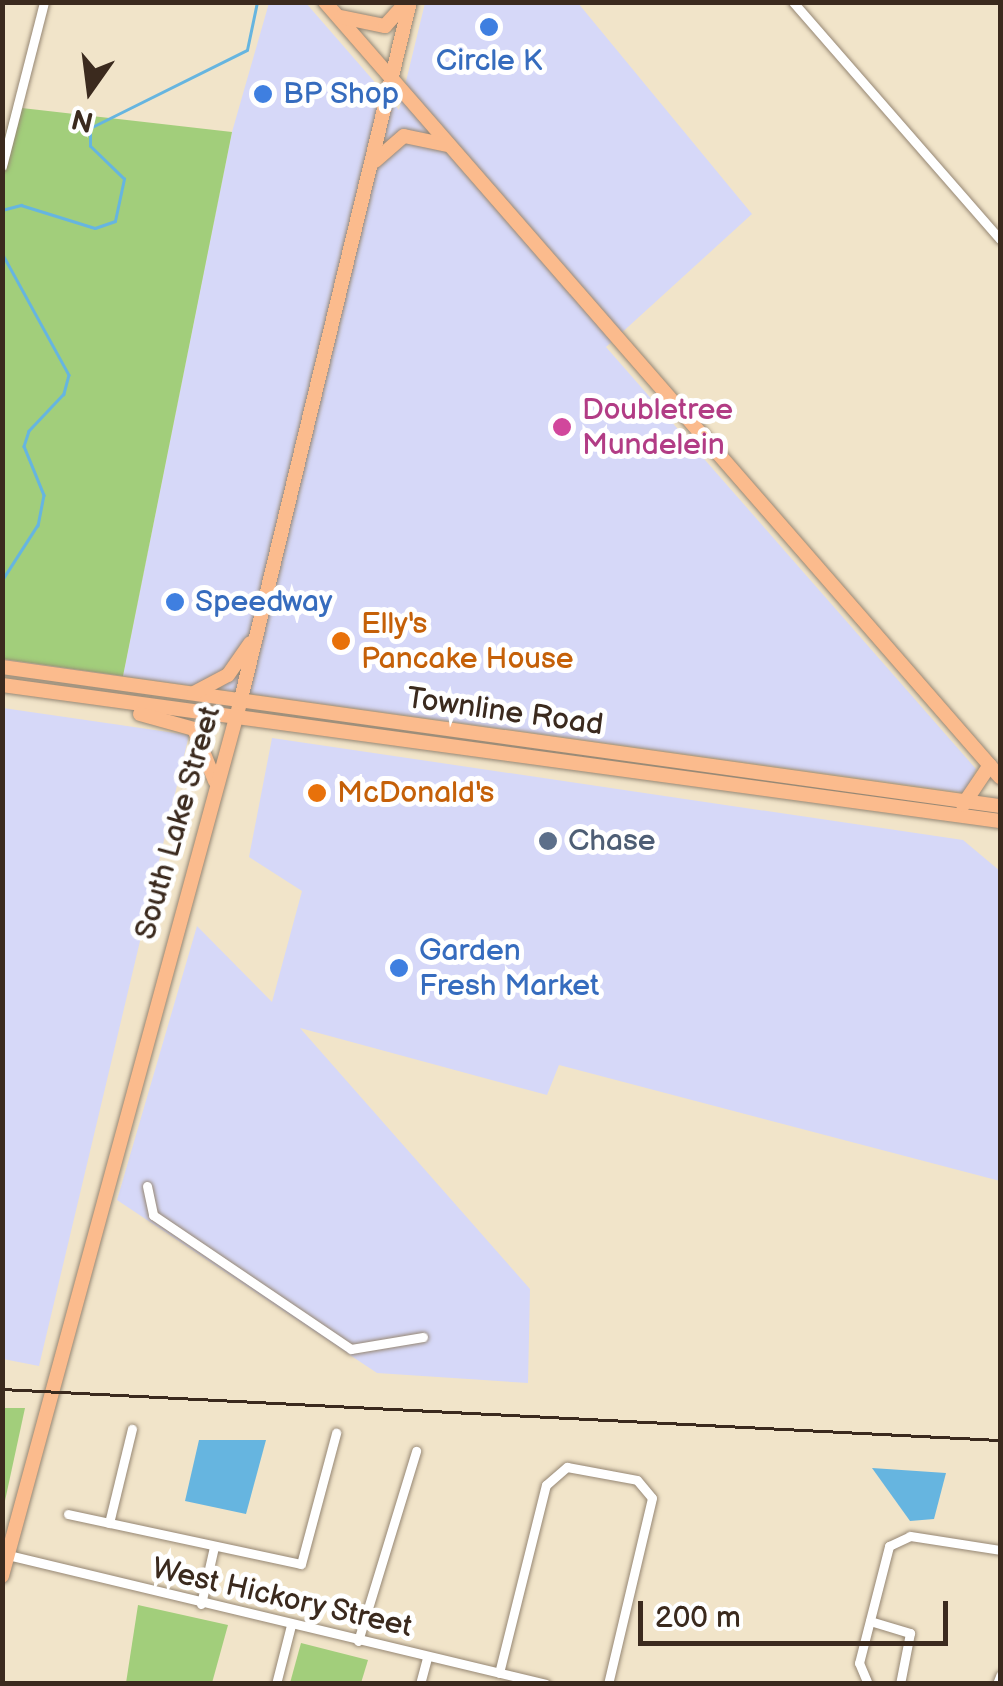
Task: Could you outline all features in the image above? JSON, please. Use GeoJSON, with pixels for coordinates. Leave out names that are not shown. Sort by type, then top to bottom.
{"type":"FeatureCollection","features":[{"type":"Feature","properties":{"kind":"main road"},"geometry":{"type":"LineString","coordinates":[[324,2],[995,771],[963,804]]}},
{"type":"Feature","properties":{"kind":"main road"},"geometry":{"type":"LineString","coordinates":[[336,15],[385,26],[408,2]]}},
{"type":"Feature","properties":{"kind":"main road","name":"South Lake Street"},"geometry":{"type":"LineString","coordinates":[[2,1576],[240,703],[408,2]]}},
{"type":"Feature","properties":{"kind":"main road"},"geometry":{"type":"LineString","coordinates":[[372,165],[404,136],[448,145]]}},
{"type":"Feature","properties":{"kind":"main road"},"geometry":{"type":"LineString","coordinates":[[184,694],[228,675],[259,624]]}},
{"type":"Feature","properties":{"kind":"main road","name":"Townline Road"},"geometry":{"type":"LineString","coordinates":[[2,667],[963,804],[1000,806]]}},
{"type":"Feature","properties":{"kind":"main road","name":"Townline Road"},"geometry":{"type":"LineString","coordinates":[[2,685],[1000,821]]}},
{"type":"Feature","properties":{"kind":"main road"},"geometry":{"type":"LineString","coordinates":[[107,700],[194,729],[216,786]]}},
{"type":"Feature","properties":{"kind":"street"},"geometry":{"type":"LineString","coordinates":[[2,166],[44,2]]}},
{"type":"Feature","properties":{"kind":"street"},"geometry":{"type":"LineString","coordinates":[[794,2],[1000,239]]}},
{"type":"Feature","properties":{"kind":"street"},"geometry":{"type":"LineString","coordinates":[[147,1186],[153,1216],[350,1349],[423,1337]]}},
{"type":"Feature","properties":{"kind":"street"},"geometry":{"type":"LineString","coordinates":[[109,1523],[132,1429]]}},
{"type":"Feature","properties":{"kind":"street"},"geometry":{"type":"LineString","coordinates":[[68,1514],[301,1564],[336,1433]]}},
{"type":"Feature","properties":{"kind":"street"},"geometry":{"type":"LineString","coordinates":[[358,1641],[416,1451]]}},
{"type":"Feature","properties":{"kind":"street"},"geometry":{"type":"LineString","coordinates":[[500,1673],[546,1485],[567,1468],[637,1480],[652,1498],[608,1684]]}},
{"type":"Feature","properties":{"kind":"street"},"geometry":{"type":"LineString","coordinates":[[868,1684],[860,1663],[898,1539],[1000,1550]]}},
{"type":"Feature","properties":{"kind":"street"},"geometry":{"type":"LineString","coordinates":[[200,1604],[214,1548]]}},
{"type":"Feature","properties":{"kind":"street","name":"West Hickory Street"},"geometry":{"type":"LineString","coordinates":[[8,1554],[200,1604],[546,1684]]}},
{"type":"Feature","properties":{"kind":"street"},"geometry":{"type":"LineString","coordinates":[[870,1622],[910,1633],[900,1684]]}},
{"type":"Feature","properties":{"kind":"street"},"geometry":{"type":"LineString","coordinates":[[276,1684],[291,1625]]}},
{"type":"Feature","properties":{"kind":"street"},"geometry":{"type":"LineString","coordinates":[[420,1684],[427,1658]]}},
{"type":"Feature","properties":{"kind":"street"},"geometry":{"type":"LineString","coordinates":[[997,1684],[1000,1676]]}},
{"type":"Feature","properties":{"kind":"shaded area"},"geometry":{"type":"Polygon","coordinates":[[[269,3],[306,3],[399,110],[425,3],[578,3],[752,214],[606,347],[976,769],[967,793],[123,676],[232,132],[269,3]]]}},
{"type":"Feature","properties":{"kind":"shaded area"},"geometry":{"type":"Polygon","coordinates":[[[3,708],[189,735],[39,1366],[3,1359],[3,708]]]}},
{"type":"Feature","properties":{"kind":"shaded area"},"geometry":{"type":"Polygon","coordinates":[[[272,738],[963,840],[1000,871],[1000,1181],[559,1065],[547,1095],[300,1028],[530,1289],[528,1383],[377,1373],[117,1200],[197,926],[272,1002],[302,891],[249,857],[272,738]]]}},
{"type":"Feature","properties":{"kind":"green space"},"geometry":{"type":"Polygon","coordinates":[[[13,107],[232,132],[123,676],[3,659],[2,148],[13,107]]]}},
{"type":"Feature","properties":{"kind":"green space"},"geometry":{"type":"Polygon","coordinates":[[[2,1408],[25,1408],[3,1510],[2,1408]]]}},
{"type":"Feature","properties":{"kind":"green space"},"geometry":{"type":"Polygon","coordinates":[[[138,1605],[228,1625],[212,1683],[126,1683],[138,1605]]]}},
{"type":"Feature","properties":{"kind":"green space"},"geometry":{"type":"Polygon","coordinates":[[[301,1643],[368,1660],[361,1683],[290,1683],[301,1643]]]}},
{"type":"Feature","properties":{"kind":"water"},"geometry":{"type":"Polygon","coordinates":[[[199,1440],[266,1440],[246,1514],[185,1501],[199,1440]]]}},
{"type":"Feature","properties":{"kind":"water"},"geometry":{"type":"Polygon","coordinates":[[[872,1468],[946,1473],[934,1519],[910,1521],[872,1468]]]}},
{"type":"Feature","properties":{"kind":"waterway"},"geometry":{"type":"LineString","coordinates":[[2,210],[21,205],[95,228],[115,221],[124,179],[90,146],[90,128],[247,50],[257,2]]}},
{"type":"Feature","properties":{"kind":"waterway"},"geometry":{"type":"LineString","coordinates":[[2,253],[69,375],[64,394],[29,431],[24,446],[44,495],[38,525],[2,581]]}},
{"type":"Feature","properties":{"kind":"railway"},"geometry":{"type":"LineString","coordinates":[[2,1389],[1000,1440]]}},
{"type":"Feature","properties":{"kind":"place","name":"Circle K"},"geometry":{"type":"Point","coordinates":[489,27]}},
{"type":"Feature","properties":{"kind":"place","name":"BP Shop"},"geometry":{"type":"Point","coordinates":[263,94]}},
{"type":"Feature","properties":{"kind":"place","name":"Doubletree Mundelein"},"geometry":{"type":"Point","coordinates":[562,427]}},
{"type":"Feature","properties":{"kind":"place","name":"Speedway"},"geometry":{"type":"Point","coordinates":[175,602]}},
{"type":"Feature","properties":{"kind":"place","name":"Elly's Pancake House"},"geometry":{"type":"Point","coordinates":[341,641]}},
{"type":"Feature","properties":{"kind":"place","name":"McDonald's"},"geometry":{"type":"Point","coordinates":[317,793]}},
{"type":"Feature","properties":{"kind":"place","name":"Chase"},"geometry":{"type":"Point","coordinates":[548,841]}},
{"type":"Feature","properties":{"kind":"place","name":"Garden Fresh Market"},"geometry":{"type":"Point","coordinates":[399,968]}}]}
